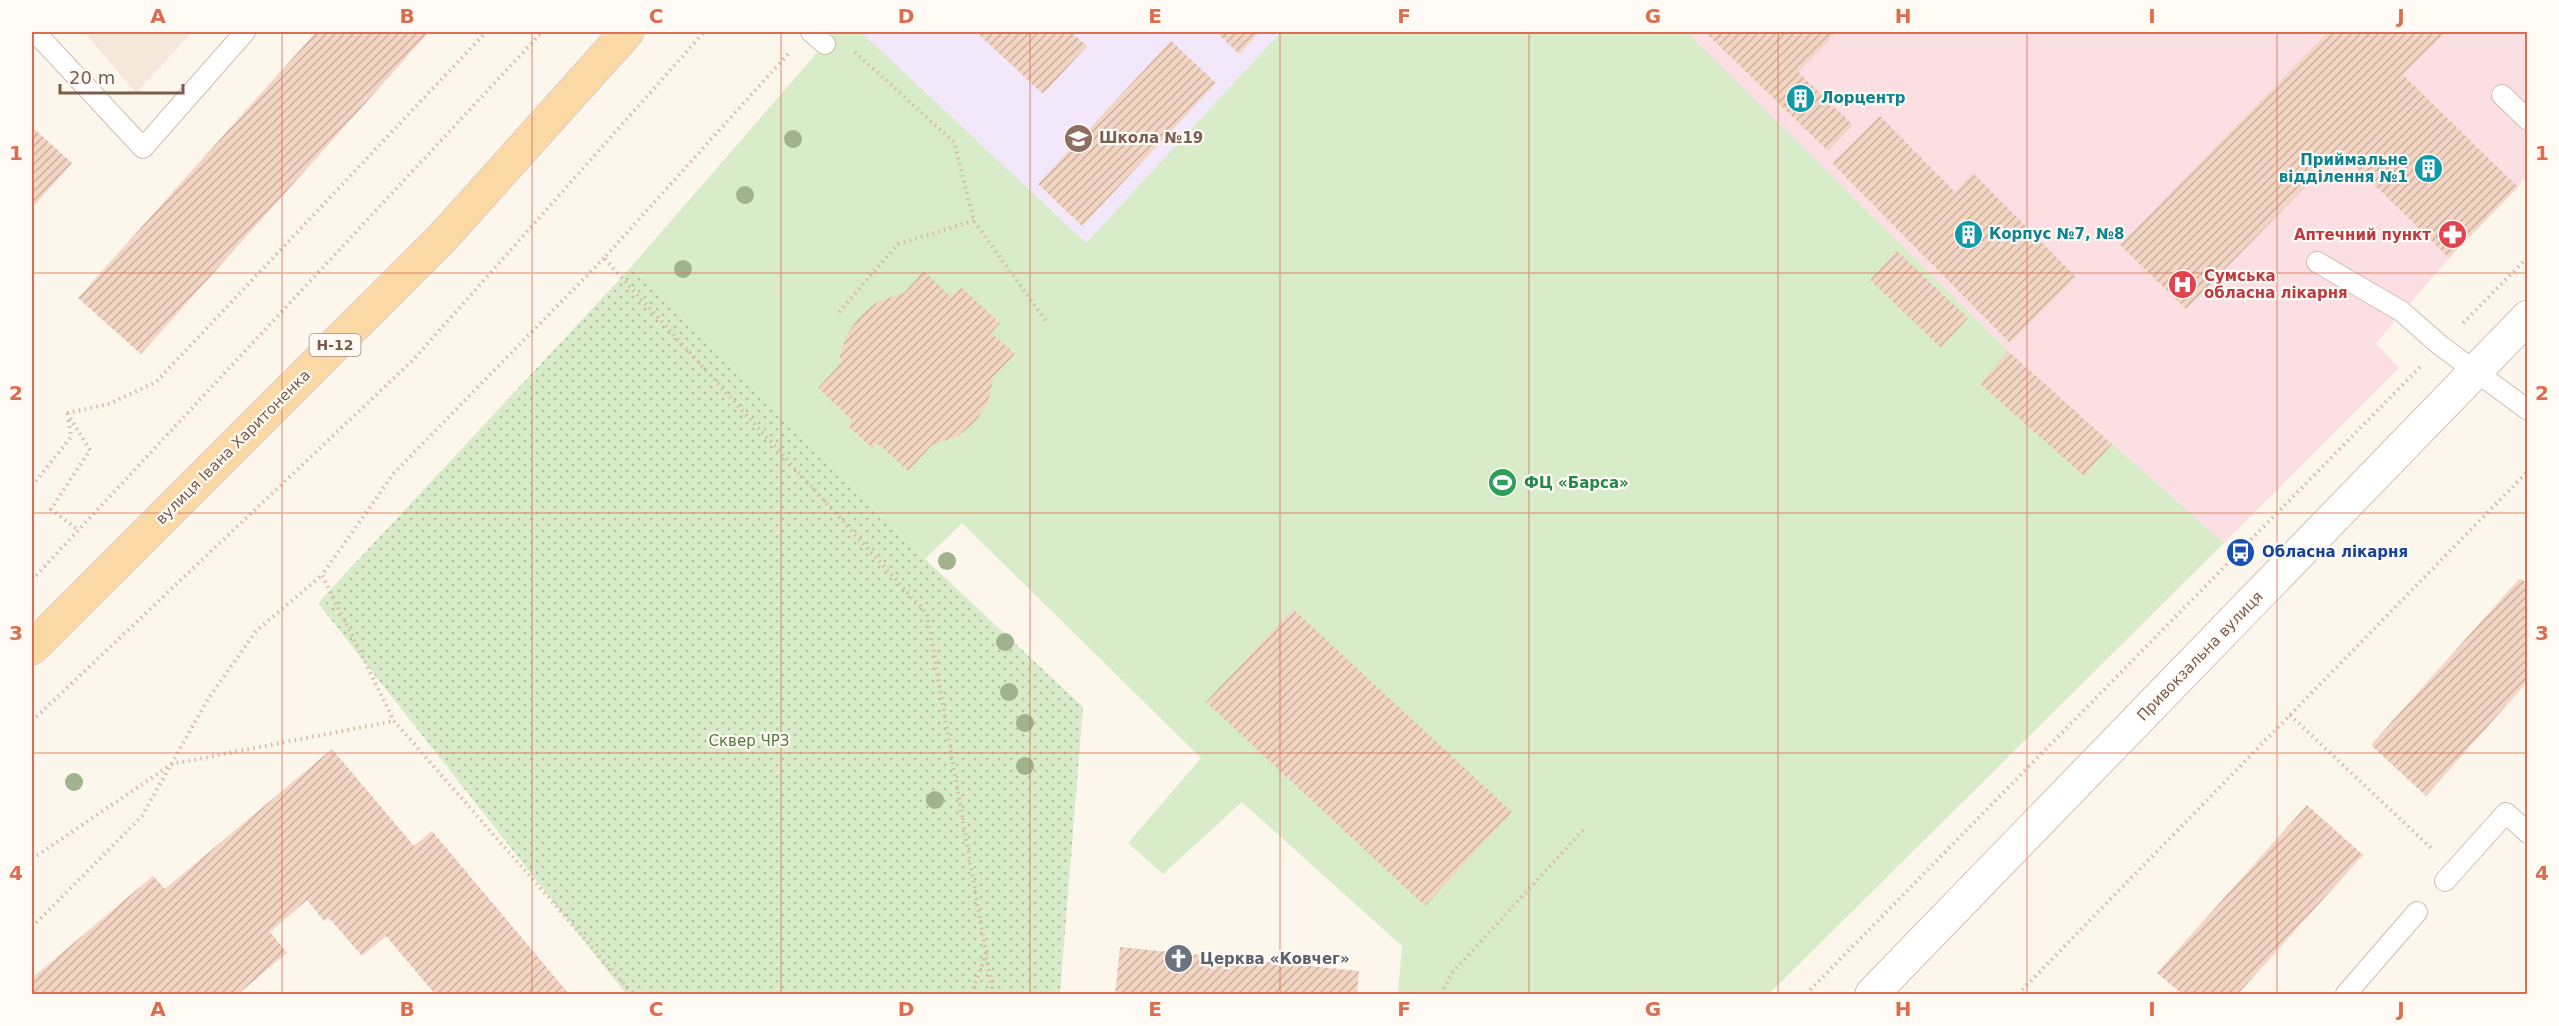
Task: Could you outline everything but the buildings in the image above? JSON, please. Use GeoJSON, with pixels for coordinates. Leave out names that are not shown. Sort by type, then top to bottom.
{"type":"FeatureCollection","features":[{"type":"Feature","properties":{"kind":"main road","name":"вулиця Івана Харитоненка"},"geometry":{"type":"LineString","coordinates":[[32,648],[444,236],[627,32]]}},
{"type":"Feature","properties":{"kind":"main road","name":"Привокзальна вулиця"},"geometry":{"type":"LineString","coordinates":[[1872,994],[2528,317]]}},
{"type":"Feature","properties":{"kind":"lane"},"geometry":{"type":"LineString","coordinates":[[34,32],[142,148],[245,32]]}},
{"type":"Feature","properties":{"kind":"lane"},"geometry":{"type":"LineString","coordinates":[[2502,95],[2528,120]]}},
{"type":"Feature","properties":{"kind":"lane"},"geometry":{"type":"LineString","coordinates":[[2317,262],[2401,312],[2441,346],[2528,410]]}},
{"type":"Feature","properties":{"kind":"lane"},"geometry":{"type":"LineString","coordinates":[[2449,875],[2506,813],[2528,833]]}},
{"type":"Feature","properties":{"kind":"lane"},"geometry":{"type":"LineString","coordinates":[[2346,994],[2417,912]]}},
{"type":"Feature","properties":{"kind":"path"},"geometry":{"type":"LineString","coordinates":[[67,412],[109,404],[156,382],[486,32]]}},
{"type":"Feature","properties":{"kind":"path"},"geometry":{"type":"LineString","coordinates":[[32,580],[542,32]]}},
{"type":"Feature","properties":{"kind":"path"},"geometry":{"type":"LineString","coordinates":[[32,721],[414,359],[704,32]]}},
{"type":"Feature","properties":{"kind":"path"},"geometry":{"type":"LineString","coordinates":[[818,38],[846,44],[954,142],[974,222],[1048,324]]}},
{"type":"Feature","properties":{"kind":"path"},"geometry":{"type":"LineString","coordinates":[[32,927],[142,816],[208,699],[256,631],[322,575],[394,473],[604,258],[793,49]]}},
{"type":"Feature","properties":{"kind":"path"},"geometry":{"type":"LineString","coordinates":[[839,312],[898,244],[974,222]]}},
{"type":"Feature","properties":{"kind":"path"},"geometry":{"type":"LineString","coordinates":[[1806,994],[2528,257]]}},
{"type":"Feature","properties":{"kind":"path"},"geometry":{"type":"LineString","coordinates":[[604,258],[927,614],[993,994]]}},
{"type":"Feature","properties":{"kind":"path"},"geometry":{"type":"LineString","coordinates":[[32,486],[71,437],[67,412]]}},
{"type":"Feature","properties":{"kind":"path"},"geometry":{"type":"LineString","coordinates":[[67,412],[90,450],[51,509],[78,530]]}},
{"type":"Feature","properties":{"kind":"path"},"geometry":{"type":"LineString","coordinates":[[2018,994],[2528,471]]}},
{"type":"Feature","properties":{"kind":"path"},"geometry":{"type":"LineString","coordinates":[[322,575],[394,721],[633,994]]}},
{"type":"Feature","properties":{"kind":"path"},"geometry":{"type":"LineString","coordinates":[[2290,715],[2449,875]]}},
{"type":"Feature","properties":{"kind":"path"},"geometry":{"type":"LineString","coordinates":[[32,859],[172,764],[394,721]]}},
{"type":"Feature","properties":{"kind":"path"},"geometry":{"type":"LineString","coordinates":[[1442,994],[1452,973],[1583,830]]}},
{"type":"Feature","properties":{"kind":"path"},"geometry":{"type":"LineString","coordinates":[[971,994],[987,951]]}},
{"type":"Feature","properties":{"kind":"shaded area"},"geometry":{"type":"Polygon","coordinates":[[[84,32],[192,32],[136,93],[84,32]]]}},
{"type":"Feature","properties":{"kind":"shaded area","name":"Школа №19"},"geometry":{"type":"Polygon","coordinates":[[[861,32],[1281,32],[1086,244],[861,32]]]}},
{"type":"Feature","properties":{"kind":"shaded area","name":"Сумська обласна лікарня"},"geometry":{"type":"Polygon","coordinates":[[[1687,32],[2527,32],[2527,177],[2449,258],[2376,343],[2399,368],[2224,543],[2008,351],[1687,32]]]}},
{"type":"Feature","properties":{"kind":"green space","name":"ФЦ «Барса»"},"geometry":{"type":"Polygon","coordinates":[[[835,32],[861,32],[1086,243],[1281,32],[1687,32],[2008,351],[2224,543],[1769,994],[1398,994],[1402,946],[1242,802],[1163,874],[1128,843],[1201,758],[962,523],[925,559],[631,267],[835,32]]]}},
{"type":"Feature","properties":{"kind":"green space","name":"Сквер ЧРЗ"},"geometry":{"type":"Polygon","coordinates":[[[631,267],[925,559],[1083,707],[1060,994],[626,994],[318,603],[631,267]]]}},
{"type":"Feature","properties":{"kind":"place","name":"Лорцентр"},"geometry":{"type":"Point","coordinates":[1800,98]}},
{"type":"Feature","properties":{"kind":"place","name":"Школа №19"},"geometry":{"type":"Point","coordinates":[1078,138]}},
{"type":"Feature","properties":{"kind":"place","name":"Приймальне відділення №1"},"geometry":{"type":"Point","coordinates":[2429,169]}},
{"type":"Feature","properties":{"kind":"place","name":"Корпус №7, №8"},"geometry":{"type":"Point","coordinates":[1968,234]}},
{"type":"Feature","properties":{"kind":"place","name":"Аптечний пункт"},"geometry":{"type":"Point","coordinates":[2452,235]}},
{"type":"Feature","properties":{"kind":"place","name":"Сумська обласна лікарня"},"geometry":{"type":"Point","coordinates":[2183,285]}},
{"type":"Feature","properties":{"kind":"place","name":"ФЦ «Барса»"},"geometry":{"type":"Point","coordinates":[1503,483]}},
{"type":"Feature","properties":{"kind":"place","name":"Обласна лікарня"},"geometry":{"type":"Point","coordinates":[2241,552]}},
{"type":"Feature","properties":{"kind":"place","name":"Церква «Ковчег»"},"geometry":{"type":"Point","coordinates":[1179,959]}}]}
